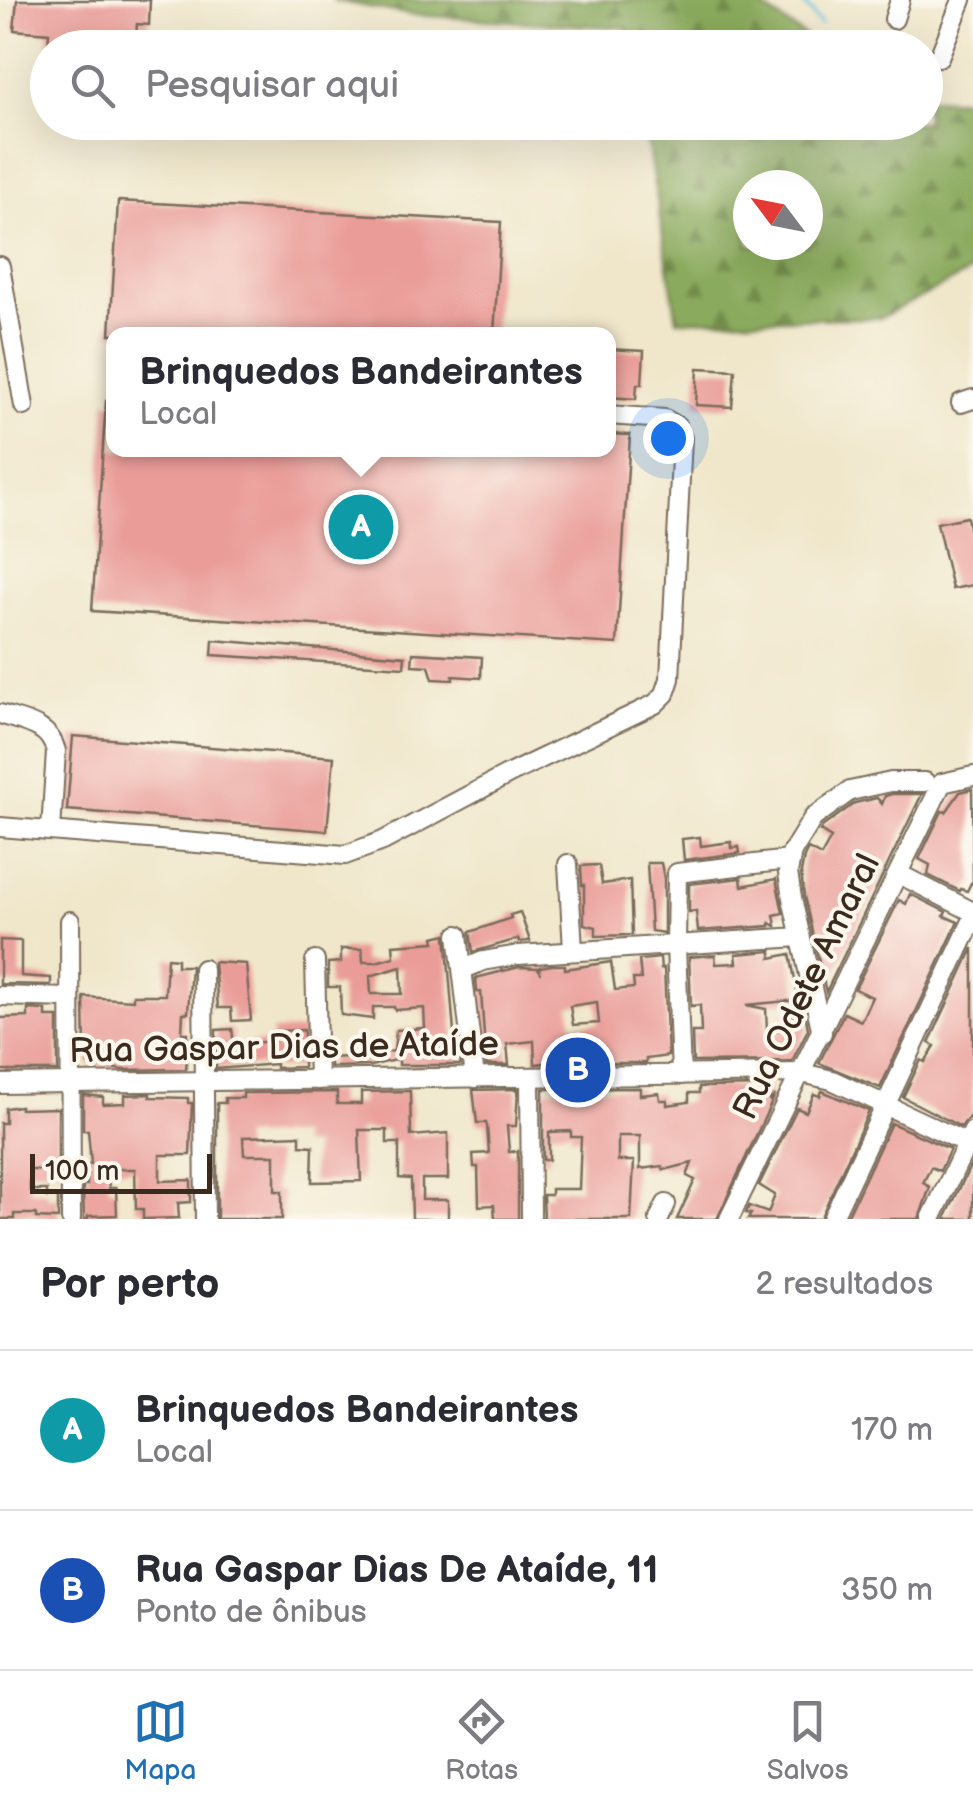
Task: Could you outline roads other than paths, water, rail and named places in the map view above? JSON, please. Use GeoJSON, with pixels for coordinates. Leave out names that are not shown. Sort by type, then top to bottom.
{"type":"FeatureCollection","features":[{"type":"Feature","properties":{"kind":"street"},"geometry":{"type":"LineString","coordinates":[[894,19],[900,0]]}},
{"type":"Feature","properties":{"kind":"street"},"geometry":{"type":"LineString","coordinates":[[943,48],[962,0]]}},
{"type":"Feature","properties":{"kind":"street"},"geometry":{"type":"LineString","coordinates":[[0,266],[24,406]]}},
{"type":"Feature","properties":{"kind":"street"},"geometry":{"type":"LineString","coordinates":[[0,827],[345,854],[383,841],[511,773],[655,704],[665,694],[670,680],[682,438],[677,426],[665,419],[616,416]]}},
{"type":"Feature","properties":{"kind":"street"},"geometry":{"type":"LineString","coordinates":[[0,714],[34,724],[53,740],[56,751],[51,832]]}},
{"type":"Feature","properties":{"kind":"street"},"geometry":{"type":"LineString","coordinates":[[822,1033],[788,874],[789,860],[813,818],[856,788],[973,776]]}},
{"type":"Feature","properties":{"kind":"street","name":"Rua Odete Amaral"},"geometry":{"type":"LineString","coordinates":[[729,1219],[899,874],[934,783]]}},
{"type":"Feature","properties":{"kind":"street"},"geometry":{"type":"LineString","coordinates":[[681,1074],[675,879],[680,870],[789,860]]}},
{"type":"Feature","properties":{"kind":"street"},"geometry":{"type":"LineString","coordinates":[[568,864],[574,950]]}},
{"type":"Feature","properties":{"kind":"street"},"geometry":{"type":"LineString","coordinates":[[832,1219],[973,916],[899,874]]}},
{"type":"Feature","properties":{"kind":"street"},"geometry":{"type":"LineString","coordinates":[[70,921],[72,1219]]}},
{"type":"Feature","properties":{"kind":"street"},"geometry":{"type":"LineString","coordinates":[[458,935],[475,1078]]}},
{"type":"Feature","properties":{"kind":"street"},"geometry":{"type":"LineString","coordinates":[[464,969],[483,961],[574,950],[800,937]]}},
{"type":"Feature","properties":{"kind":"street"},"geometry":{"type":"LineString","coordinates":[[316,961],[318,1080]]}},
{"type":"Feature","properties":{"kind":"street"},"geometry":{"type":"LineString","coordinates":[[203,969],[205,1219]]}},
{"type":"Feature","properties":{"kind":"street"},"geometry":{"type":"LineString","coordinates":[[0,996],[69,998]]}},
{"type":"Feature","properties":{"kind":"street","name":"Rua Gaspar Dias de Ataíde"},"geometry":{"type":"LineString","coordinates":[[0,1084],[802,1072],[832,1080],[971,1140]]}},
{"type":"Feature","properties":{"kind":"street"},"geometry":{"type":"LineString","coordinates":[[530,1077],[531,1219]]}},
{"type":"Feature","properties":{"kind":"street"},"geometry":{"type":"LineString","coordinates":[[931,1219],[971,1140]]}},
{"type":"Feature","properties":{"kind":"waterway"},"geometry":{"type":"LineString","coordinates":[[801,0],[821,24]]}},
{"type":"Feature","properties":{"kind":"place","name":"Brinquedos Bandeirantes"},"geometry":{"type":"Point","coordinates":[361,527]}},
{"type":"Feature","properties":{"kind":"place","name":"Rua Gaspar Dias De Ataíde, 11"},"geometry":{"type":"Point","coordinates":[578,1070]}}]}
